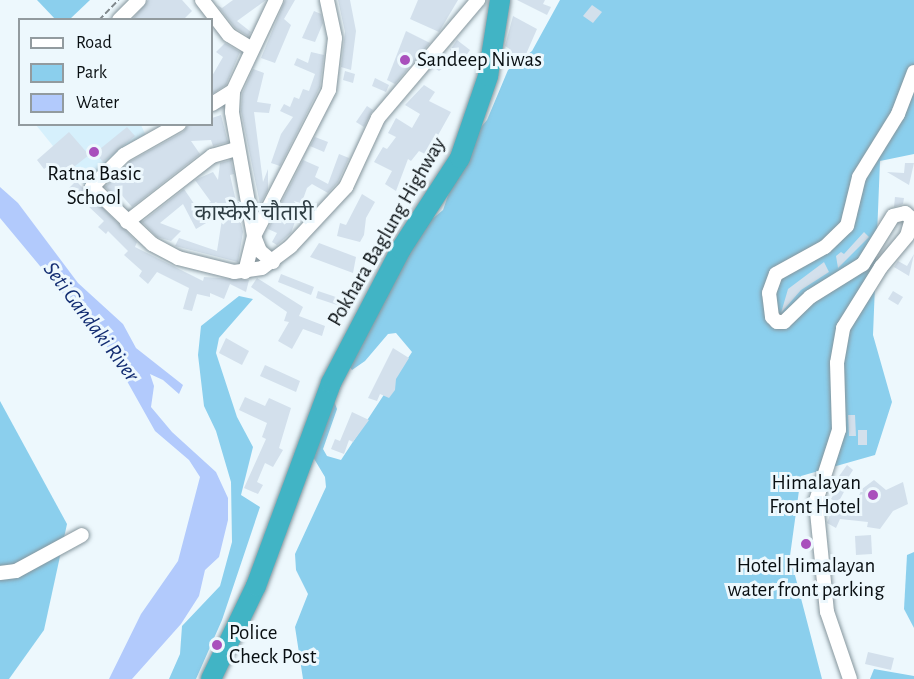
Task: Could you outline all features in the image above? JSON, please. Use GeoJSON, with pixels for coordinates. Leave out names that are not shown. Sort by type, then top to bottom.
{"type":"FeatureCollection","features":[{"type":"Feature","properties":{"kind":"highway","name":"Pokhara Baglung Highway"},"geometry":{"type":"LineString","coordinates":[[211,679],[256,586],[331,383],[401,249],[460,158],[488,76],[500,0]]}},
{"type":"Feature","properties":{"kind":"street"},"geometry":{"type":"LineString","coordinates":[[121,18],[139,0]]}},
{"type":"Feature","properties":{"kind":"street"},"geometry":{"type":"LineString","coordinates":[[202,0],[229,36],[252,49]]}},
{"type":"Feature","properties":{"kind":"street"},"geometry":{"type":"LineString","coordinates":[[273,262],[260,251],[254,237],[237,149],[233,91],[276,0]]}},
{"type":"Feature","properties":{"kind":"street"},"geometry":{"type":"LineString","coordinates":[[245,272],[254,237],[329,90],[334,38],[327,0]]}},
{"type":"Feature","properties":{"kind":"street"},"geometry":{"type":"LineString","coordinates":[[175,126],[124,155],[92,187],[152,244],[178,258],[245,272],[273,262],[346,187],[378,118],[478,0]]}},
{"type":"Feature","properties":{"kind":"street"},"geometry":{"type":"LineString","coordinates":[[850,679],[827,612],[816,501],[839,430],[837,363],[843,328],[881,267],[907,236],[912,219],[905,213],[893,216],[863,264],[810,297],[784,322],[777,322],[772,317],[769,293],[776,274],[825,247],[847,226],[859,177],[898,114],[914,72]]}},
{"type":"Feature","properties":{"kind":"street"},"geometry":{"type":"LineString","coordinates":[[213,103],[233,91]]}},
{"type":"Feature","properties":{"kind":"street"},"geometry":{"type":"LineString","coordinates":[[127,222],[212,156],[237,149]]}},
{"type":"Feature","properties":{"kind":"street"},"geometry":{"type":"LineString","coordinates":[[0,573],[16,571],[82,535]]}},
{"type":"Feature","properties":{"kind":"path"},"geometry":{"type":"LineString","coordinates":[[101,18],[118,0]]}},
{"type":"Feature","properties":{"kind":"shaded area","name":"Ratna Basic School"},"geometry":{"type":"Polygon","coordinates":[[[37,126],[141,126],[147,138],[87,188],[37,126]]]}},
{"type":"Feature","properties":{"kind":"green space"},"geometry":{"type":"Polygon","coordinates":[[[37,0],[90,0],[71,18],[54,18],[37,0]]]}},
{"type":"Feature","properties":{"kind":"green space"},"geometry":{"type":"Polygon","coordinates":[[[560,0],[914,0],[914,154],[880,161],[873,335],[892,402],[875,455],[801,476],[790,556],[822,679],[303,679],[295,627],[308,594],[296,570],[295,554],[326,487],[325,477],[313,457],[334,401],[337,409],[323,449],[327,456],[341,460],[412,352],[396,333],[388,334],[365,361],[352,370],[348,365],[425,225],[443,210],[465,146],[487,120],[508,70],[532,51],[560,0]]]}},
{"type":"Feature","properties":{"kind":"green space"},"geometry":{"type":"Polygon","coordinates":[[[239,296],[253,299],[219,338],[216,353],[237,417],[253,447],[241,495],[260,507],[222,620],[196,679],[169,679],[180,654],[182,626],[220,586],[232,542],[231,482],[216,431],[204,406],[198,355],[201,326],[239,296]]]}},
{"type":"Feature","properties":{"kind":"green space"},"geometry":{"type":"Polygon","coordinates":[[[0,401],[67,524],[44,630],[9,679],[0,679],[0,401]]]}},
{"type":"Feature","properties":{"kind":"green space"},"geometry":{"type":"Polygon","coordinates":[[[914,552],[914,628],[904,609],[907,555],[914,552]]]}},
{"type":"Feature","properties":{"kind":"green space"},"geometry":{"type":"Polygon","coordinates":[[[874,669],[914,676],[914,679],[870,679],[874,669]]]}},
{"type":"Feature","properties":{"kind":"water","name":"Seti Gandaki River"},"geometry":{"type":"Polygon","coordinates":[[[0,187],[18,203],[78,283],[123,324],[136,348],[183,385],[179,394],[163,380],[150,374],[154,386],[151,407],[172,432],[216,472],[228,498],[228,520],[219,557],[205,570],[199,596],[181,624],[132,679],[109,679],[141,614],[178,561],[200,477],[189,460],[155,431],[109,349],[0,218],[0,187]]]}},
{"type":"Feature","properties":{"kind":"building"},"geometry":{"type":"Polygon","coordinates":[[[148,0],[182,0],[192,11],[185,18],[134,18],[148,0]]]}},
{"type":"Feature","properties":{"kind":"building"},"geometry":{"type":"Polygon","coordinates":[[[233,0],[266,0],[237,21],[251,32],[248,36],[235,28],[217,5],[222,8],[233,0]]]}},
{"type":"Feature","properties":{"kind":"building"},"geometry":{"type":"Polygon","coordinates":[[[285,0],[295,0],[284,19],[291,25],[275,63],[261,58],[285,0]]]}},
{"type":"Feature","properties":{"kind":"building"},"geometry":{"type":"Polygon","coordinates":[[[338,0],[350,0],[356,31],[351,70],[341,67],[345,32],[338,0]]]}},
{"type":"Feature","properties":{"kind":"building"},"geometry":{"type":"Polygon","coordinates":[[[418,0],[458,0],[439,32],[410,19],[418,0]]]}},
{"type":"Feature","properties":{"kind":"building"},"geometry":{"type":"Polygon","coordinates":[[[517,0],[545,0],[543,4],[551,7],[547,15],[517,0]]]}},
{"type":"Feature","properties":{"kind":"building"},"geometry":{"type":"Polygon","coordinates":[[[592,5],[602,12],[593,23],[583,16],[592,5]]]}},
{"type":"Feature","properties":{"kind":"building"},"geometry":{"type":"Polygon","coordinates":[[[314,11],[321,14],[323,23],[315,42],[302,38],[314,11]]]}},
{"type":"Feature","properties":{"kind":"building"},"geometry":{"type":"Polygon","coordinates":[[[513,16],[537,29],[520,68],[506,61],[511,50],[505,46],[513,16]]]}},
{"type":"Feature","properties":{"kind":"building"},"geometry":{"type":"Polygon","coordinates":[[[406,31],[430,43],[395,84],[387,80],[406,31]]]}},
{"type":"Feature","properties":{"kind":"building"},"geometry":{"type":"Polygon","coordinates":[[[457,40],[470,50],[463,60],[450,50],[457,40]]]}},
{"type":"Feature","properties":{"kind":"building"},"geometry":{"type":"Polygon","coordinates":[[[225,43],[240,52],[226,85],[213,93],[213,74],[223,57],[216,52],[225,43]]]}},
{"type":"Feature","properties":{"kind":"building"},"geometry":{"type":"Polygon","coordinates":[[[311,52],[324,55],[320,87],[280,166],[271,163],[281,134],[293,117],[280,111],[284,104],[290,107],[294,97],[299,99],[303,89],[309,91],[315,74],[294,65],[297,58],[308,63],[311,52]]]}},
{"type":"Feature","properties":{"kind":"building"},"geometry":{"type":"Polygon","coordinates":[[[441,57],[450,63],[439,71],[433,67],[441,57]]]}},
{"type":"Feature","properties":{"kind":"building"},"geometry":{"type":"Polygon","coordinates":[[[253,69],[264,73],[257,102],[271,104],[269,113],[254,112],[263,182],[268,169],[268,190],[260,204],[241,111],[242,94],[253,69]]]}},
{"type":"Feature","properties":{"kind":"building"},"geometry":{"type":"Polygon","coordinates":[[[345,71],[355,74],[353,83],[343,80],[345,71]]]}},
{"type":"Feature","properties":{"kind":"building"},"geometry":{"type":"Polygon","coordinates":[[[375,78],[389,85],[386,92],[372,86],[375,78]]]}},
{"type":"Feature","properties":{"kind":"building"},"geometry":{"type":"Polygon","coordinates":[[[424,85],[435,92],[429,101],[451,112],[427,155],[419,151],[411,161],[408,159],[396,191],[385,184],[392,171],[374,162],[383,147],[387,149],[396,137],[388,133],[396,118],[412,128],[420,114],[405,105],[424,85]]]}},
{"type":"Feature","properties":{"kind":"building"},"geometry":{"type":"Polygon","coordinates":[[[367,106],[373,110],[364,127],[356,122],[367,106]]]}},
{"type":"Feature","properties":{"kind":"building"},"geometry":{"type":"Polygon","coordinates":[[[221,115],[228,142],[213,146],[211,140],[191,141],[200,154],[132,207],[118,191],[114,196],[105,187],[129,162],[183,132],[187,126],[213,126],[213,118],[221,115]]]}},
{"type":"Feature","properties":{"kind":"building"},"geometry":{"type":"Polygon","coordinates":[[[127,127],[135,136],[103,162],[95,153],[127,127]]]}},
{"type":"Feature","properties":{"kind":"building"},"geometry":{"type":"Polygon","coordinates":[[[69,132],[89,155],[61,177],[51,164],[44,169],[37,160],[69,132]]]}},
{"type":"Feature","properties":{"kind":"building"},"geometry":{"type":"Polygon","coordinates":[[[315,137],[328,142],[324,152],[310,146],[315,137]]]}},
{"type":"Feature","properties":{"kind":"building"},"geometry":{"type":"Polygon","coordinates":[[[339,154],[349,158],[338,182],[328,193],[312,184],[307,188],[291,233],[277,245],[272,242],[277,233],[268,229],[303,160],[319,167],[315,177],[328,184],[339,154]]]}},
{"type":"Feature","properties":{"kind":"building"},"geometry":{"type":"Polygon","coordinates":[[[231,160],[234,174],[230,175],[243,232],[238,262],[175,246],[179,238],[217,251],[223,213],[196,229],[183,204],[160,223],[181,231],[171,241],[157,237],[142,222],[184,189],[197,208],[211,202],[195,180],[213,172],[218,180],[220,163],[231,160]]]}},
{"type":"Feature","properties":{"kind":"building"},"geometry":{"type":"Polygon","coordinates":[[[905,163],[914,163],[909,185],[887,172],[904,173],[905,163]]]}},
{"type":"Feature","properties":{"kind":"building"},"geometry":{"type":"Polygon","coordinates":[[[76,181],[137,242],[135,247],[203,281],[204,277],[249,280],[246,292],[230,284],[224,299],[210,293],[210,297],[197,294],[192,311],[183,309],[189,288],[157,272],[148,284],[139,276],[142,271],[124,255],[128,251],[108,231],[106,234],[98,227],[104,221],[69,188],[76,181]]]}},
{"type":"Feature","properties":{"kind":"building"},"geometry":{"type":"Polygon","coordinates":[[[362,194],[375,202],[366,218],[364,235],[360,242],[337,236],[340,223],[346,225],[362,194]]]}},
{"type":"Feature","properties":{"kind":"building"},"geometry":{"type":"Polygon","coordinates":[[[895,197],[904,198],[903,204],[894,207],[895,197]]]}},
{"type":"Feature","properties":{"kind":"building"},"geometry":{"type":"Polygon","coordinates":[[[864,232],[869,237],[838,268],[836,256],[841,252],[844,254],[864,232]]]}},
{"type":"Feature","properties":{"kind":"building"},"geometry":{"type":"Polygon","coordinates":[[[319,243],[356,257],[353,273],[310,257],[319,243]]]}},
{"type":"Feature","properties":{"kind":"building"},"geometry":{"type":"Polygon","coordinates":[[[914,254],[909,276],[894,267],[898,261],[907,266],[914,254]]]}},
{"type":"Feature","properties":{"kind":"building"},"geometry":{"type":"Polygon","coordinates":[[[824,262],[829,272],[801,290],[781,313],[788,289],[824,262]]]}},
{"type":"Feature","properties":{"kind":"building"},"geometry":{"type":"Polygon","coordinates":[[[281,274],[314,287],[311,295],[278,282],[281,274]]]}},
{"type":"Feature","properties":{"kind":"building"},"geometry":{"type":"Polygon","coordinates":[[[257,278],[303,307],[299,316],[325,326],[322,336],[303,329],[292,349],[278,341],[289,322],[284,321],[287,312],[251,287],[257,278]]]}},
{"type":"Feature","properties":{"kind":"building"},"geometry":{"type":"Polygon","coordinates":[[[318,291],[342,299],[340,306],[316,298],[318,291]]]}},
{"type":"Feature","properties":{"kind":"building"},"geometry":{"type":"Polygon","coordinates":[[[893,291],[903,297],[898,305],[888,299],[893,291]]]}},
{"type":"Feature","properties":{"kind":"building"},"geometry":{"type":"Polygon","coordinates":[[[226,338],[249,351],[242,365],[219,353],[226,338]]]}},
{"type":"Feature","properties":{"kind":"building"},"geometry":{"type":"Polygon","coordinates":[[[393,348],[409,358],[396,379],[395,390],[389,398],[380,394],[377,401],[368,398],[393,348]]]}},
{"type":"Feature","properties":{"kind":"building"},"geometry":{"type":"Polygon","coordinates":[[[265,365],[300,381],[296,392],[260,376],[265,365]]]}},
{"type":"Feature","properties":{"kind":"building"},"geometry":{"type":"Polygon","coordinates":[[[245,397],[265,406],[269,398],[291,408],[279,448],[283,450],[273,467],[265,463],[257,482],[263,485],[258,494],[244,488],[266,439],[262,437],[267,423],[239,410],[245,397]]]}},
{"type":"Feature","properties":{"kind":"building"},"geometry":{"type":"Polygon","coordinates":[[[352,412],[369,420],[353,442],[349,440],[344,454],[331,449],[335,439],[340,441],[352,412]]]}},
{"type":"Feature","properties":{"kind":"building"},"geometry":{"type":"Polygon","coordinates":[[[848,415],[855,415],[856,436],[849,436],[848,415]]]}},
{"type":"Feature","properties":{"kind":"building"},"geometry":{"type":"Polygon","coordinates":[[[858,430],[867,430],[867,445],[858,445],[858,430]]]}},
{"type":"Feature","properties":{"kind":"building"},"geometry":{"type":"Polygon","coordinates":[[[847,465],[853,470],[844,484],[837,479],[847,465]]]}},
{"type":"Feature","properties":{"kind":"building"},"geometry":{"type":"Polygon","coordinates":[[[874,480],[886,490],[903,482],[908,504],[893,511],[880,529],[867,527],[868,522],[840,519],[836,528],[827,523],[834,504],[851,512],[862,489],[874,480]]]}},
{"type":"Feature","properties":{"kind":"building"},"geometry":{"type":"Polygon","coordinates":[[[840,484],[846,488],[838,503],[831,499],[840,484]]]}},
{"type":"Feature","properties":{"kind":"building"},"geometry":{"type":"Polygon","coordinates":[[[871,535],[872,554],[856,555],[855,536],[871,535]]]}},
{"type":"Feature","properties":{"kind":"building"},"geometry":{"type":"Polygon","coordinates":[[[868,652],[894,658],[891,670],[865,664],[868,652]]]}},
{"type":"Feature","properties":{"kind":"place","name":"Sandeep Niwas"},"geometry":{"type":"Point","coordinates":[405,60]}},
{"type":"Feature","properties":{"kind":"place","name":"Ratna Basic School"},"geometry":{"type":"Point","coordinates":[94,152]}},
{"type":"Feature","properties":{"kind":"place","name":"Himalayan Front Hotel"},"geometry":{"type":"Point","coordinates":[873,495]}},
{"type":"Feature","properties":{"kind":"place","name":"Hotel Himalayan water front parking"},"geometry":{"type":"Point","coordinates":[806,544]}},
{"type":"Feature","properties":{"kind":"place","name":"Police Check Post"},"geometry":{"type":"Point","coordinates":[217,645]}},
{"type":"Feature","properties":{"kind":"district","name":"कास्केरी चौतारी"},"geometry":{"type":"Point","coordinates":[254,214]}}]}
